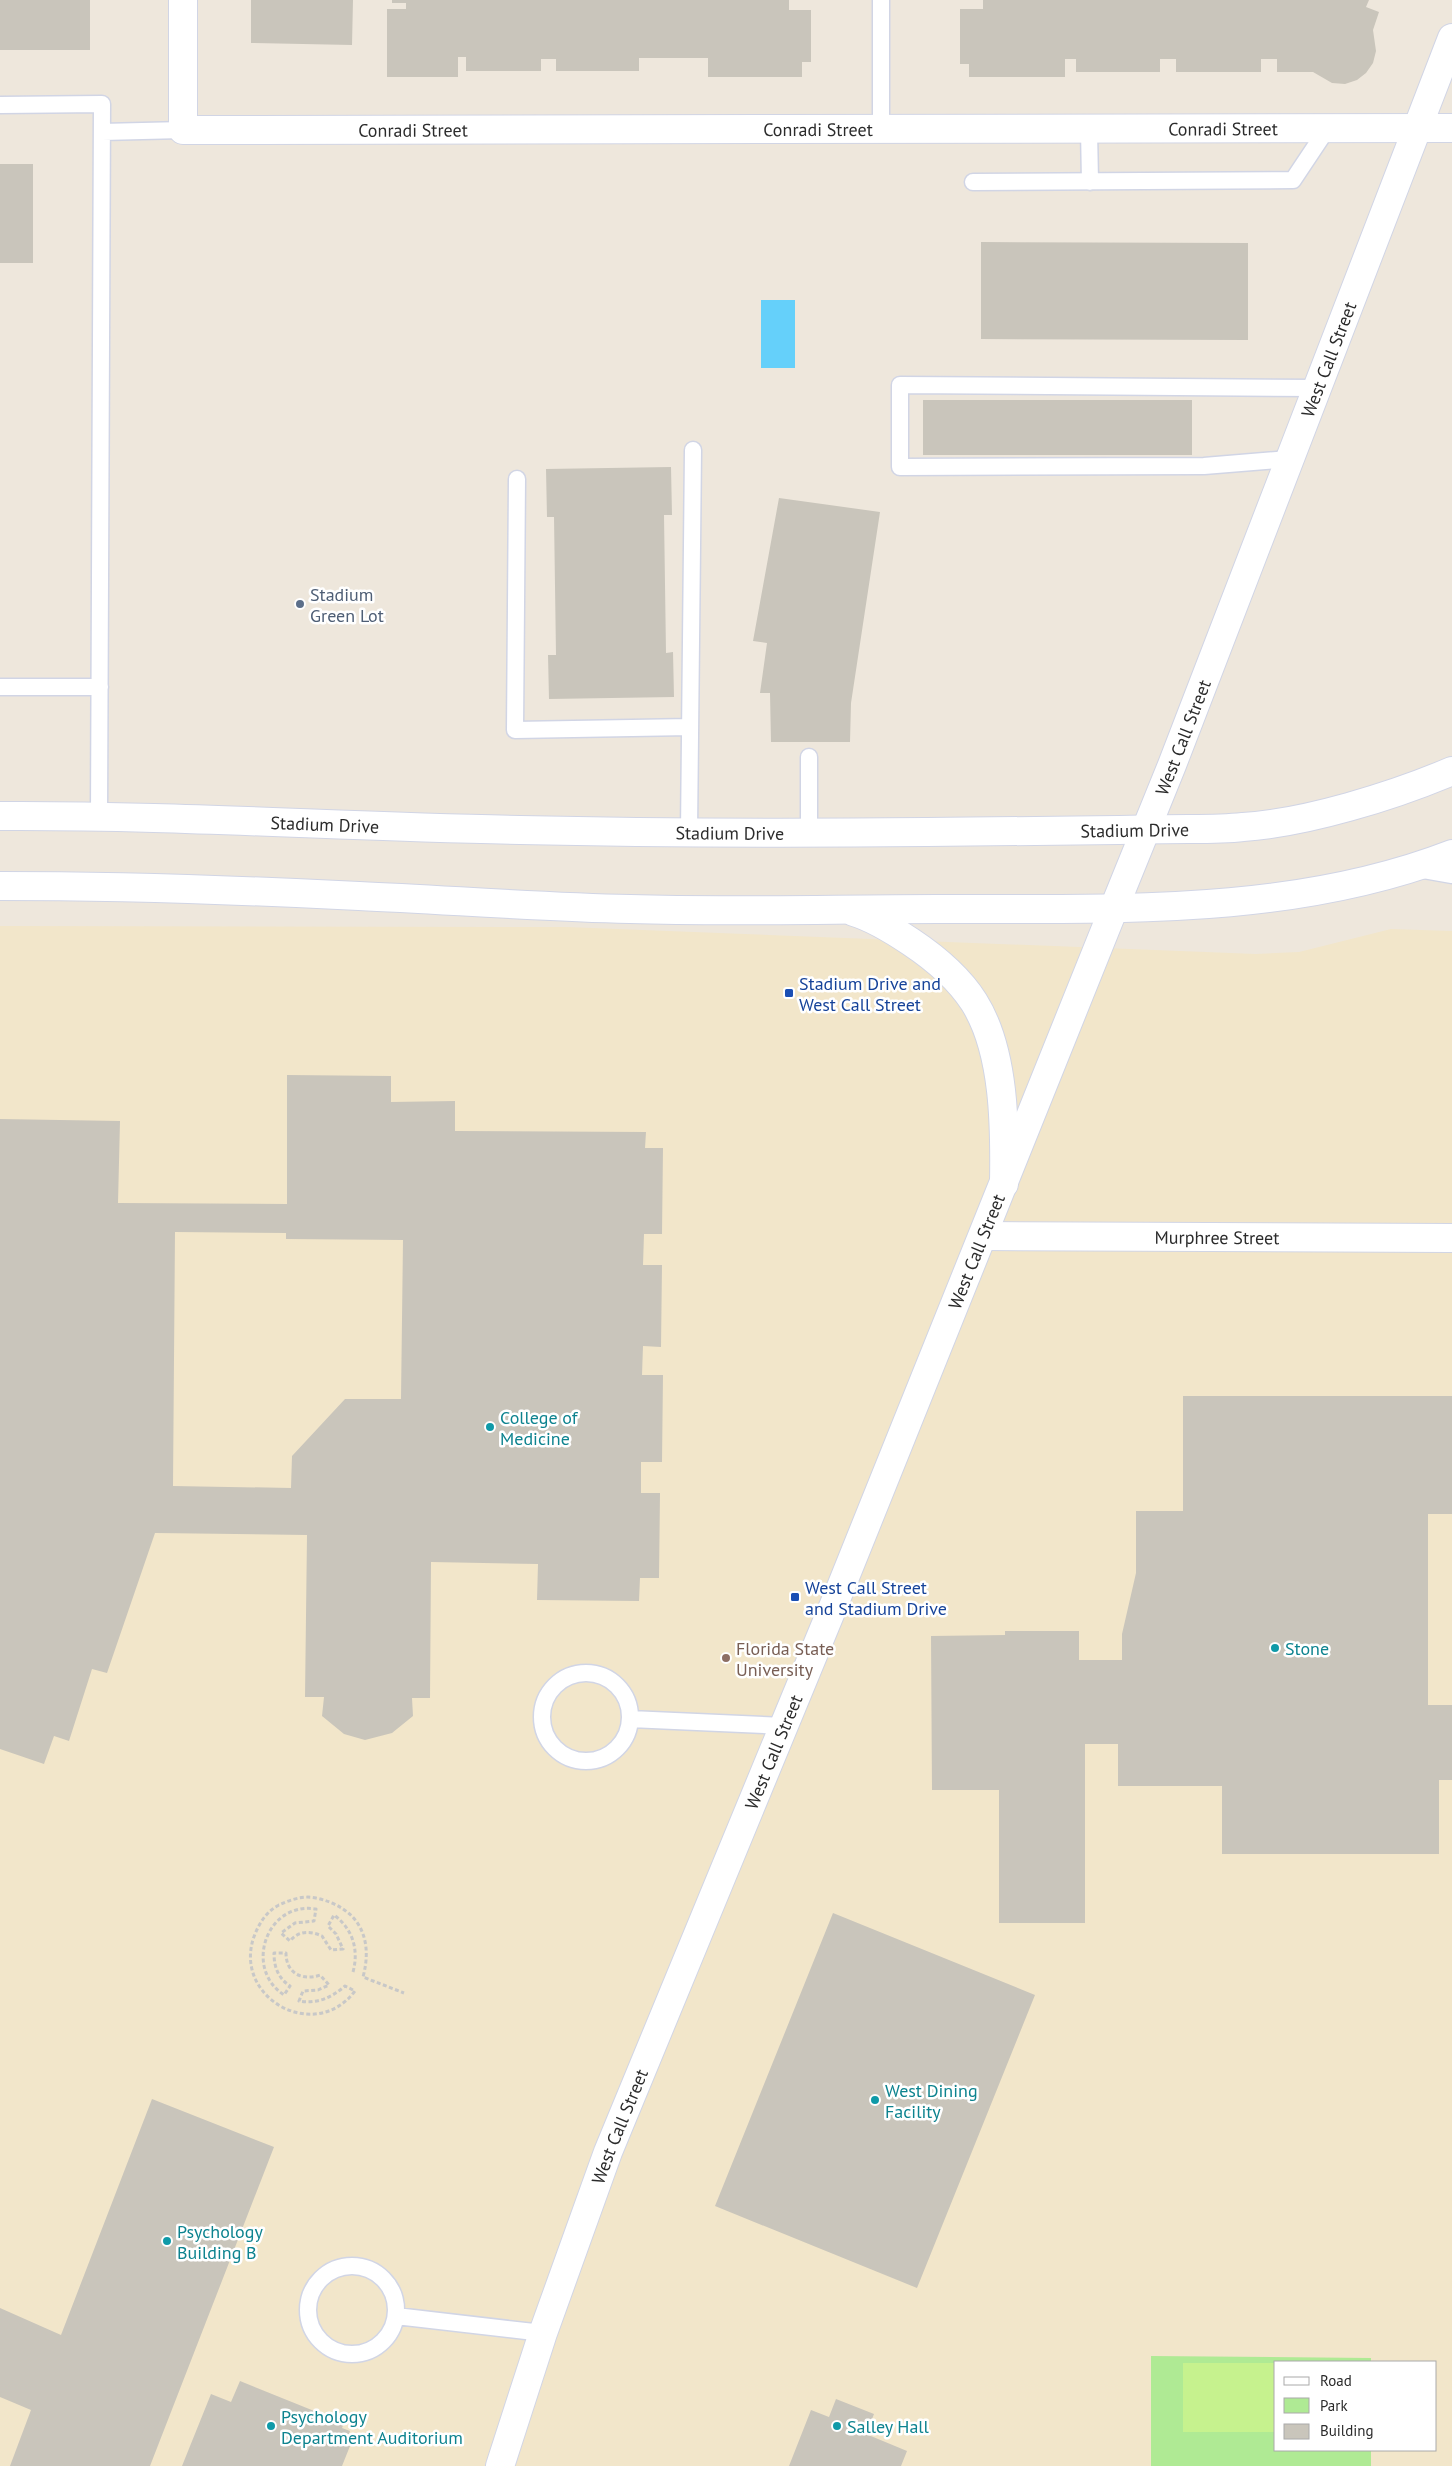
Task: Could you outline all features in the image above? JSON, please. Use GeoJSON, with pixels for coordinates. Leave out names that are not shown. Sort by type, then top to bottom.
{"type":"FeatureCollection","features":[{"type":"Feature","properties":{"kind":"street"},"geometry":{"type":"LineString","coordinates":[[183,0],[183,130]]}},
{"type":"Feature","properties":{"kind":"street","name":"West Call Street"},"geometry":{"type":"LineString","coordinates":[[500,2466],[543,2333],[608,2152],[784,1726],[1146,830],[1452,38]]}},
{"type":"Feature","properties":{"kind":"street","name":"Conradi Street"},"geometry":{"type":"LineString","coordinates":[[183,130],[1452,128]]}},
{"type":"Feature","properties":{"kind":"street","name":"Stadium Drive"},"geometry":{"type":"LineString","coordinates":[[0,816],[99,816],[517,830],[689,832],[1146,830],[1244,827],[1306,816],[1364,801],[1452,771]]}},
{"type":"Feature","properties":{"kind":"street"},"geometry":{"type":"LineString","coordinates":[[0,886],[151,887],[634,910],[1114,908],[1215,904],[1268,899],[1344,887],[1416,868],[1452,854]]}},
{"type":"Feature","properties":{"kind":"street"},"geometry":{"type":"LineString","coordinates":[[843,909],[867,916],[931,956],[954,976],[974,1002],[994,1050],[999,1077],[1005,1142],[1004,1184]]}},
{"type":"Feature","properties":{"kind":"street","name":"Murphree Street"},"geometry":{"type":"LineString","coordinates":[[983,1236],[1452,1238]]}},
{"type":"Feature","properties":{"kind":"lane"},"geometry":{"type":"LineString","coordinates":[[881,129],[882,0]]}},
{"type":"Feature","properties":{"kind":"lane"},"geometry":{"type":"LineString","coordinates":[[0,104],[102,104],[99,816]]}},
{"type":"Feature","properties":{"kind":"lane"},"geometry":{"type":"LineString","coordinates":[[1089,129],[1090,182]]}},
{"type":"Feature","properties":{"kind":"lane"},"geometry":{"type":"LineString","coordinates":[[973,182],[1293,180],[1327,129]]}},
{"type":"Feature","properties":{"kind":"lane"},"geometry":{"type":"LineString","coordinates":[[102,132],[183,130]]}},
{"type":"Feature","properties":{"kind":"lane"},"geometry":{"type":"LineString","coordinates":[[1289,459],[1204,466],[900,466],[900,385],[1317,388]]}},
{"type":"Feature","properties":{"kind":"lane"},"geometry":{"type":"LineString","coordinates":[[689,832],[693,450]]}},
{"type":"Feature","properties":{"kind":"lane"},"geometry":{"type":"LineString","coordinates":[[517,479],[515,730],[690,727]]}},
{"type":"Feature","properties":{"kind":"lane"},"geometry":{"type":"LineString","coordinates":[[0,687],[100,687]]}},
{"type":"Feature","properties":{"kind":"lane"},"geometry":{"type":"LineString","coordinates":[[809,757],[809,832]]}},
{"type":"Feature","properties":{"kind":"lane"},"geometry":{"type":"LineString","coordinates":[[1416,868],[1452,874]]}},
{"type":"Feature","properties":{"kind":"lane"},"geometry":{"type":"LineString","coordinates":[[586,1672],[602,1675],[615,1683],[625,1694],[630,1709],[630,1719],[625,1739],[614,1751],[601,1758],[586,1762],[572,1759],[560,1753],[550,1743],[544,1731],[542,1717],[544,1703],[550,1690],[572,1674],[586,1672]]}},
{"type":"Feature","properties":{"kind":"lane"},"geometry":{"type":"LineString","coordinates":[[630,1719],[784,1726]]}},
{"type":"Feature","properties":{"kind":"lane"},"geometry":{"type":"LineString","coordinates":[[352,2266],[366,2268],[380,2275],[389,2286],[396,2300],[396,2316],[391,2330],[382,2343],[370,2350],[354,2354],[341,2352],[324,2342],[311,2325],[308,2312],[316,2285],[326,2275],[338,2268],[352,2266]]}},
{"type":"Feature","properties":{"kind":"lane"},"geometry":{"type":"LineString","coordinates":[[396,2316],[543,2333]]}},
{"type":"Feature","properties":{"kind":"path"},"geometry":{"type":"LineString","coordinates":[[353,1972],[356,1955],[354,1941],[348,1927],[334,1915],[328,1926],[336,1934],[343,1948],[331,1950],[322,1936],[307,1932],[293,1937],[290,1941],[281,1934],[295,1923],[314,1921],[316,1909],[293,1910],[279,1919],[268,1932],[262,1947],[262,1963],[268,1979],[284,1995],[290,1986],[278,1974],[274,1962],[274,1953],[286,1953],[288,1965],[292,1972],[306,1978],[320,1975],[329,1985],[318,1990],[303,1991],[299,2001],[308,2003],[323,2000],[336,1994],[345,1986],[355,1991],[338,2006],[321,2013],[303,2014],[285,2010],[268,1998],[256,1981],[252,1968],[252,1941],[260,1923],[274,1908],[292,1899],[312,1897],[332,1902],[348,1911],[363,1934],[366,1942],[367,1961],[363,1977],[404,1993]]}},
{"type":"Feature","properties":{"kind":"shaded area","name":"Florida State University"},"geometry":{"type":"Polygon","coordinates":[[[0,926],[566,927],[1256,954],[1299,952],[1391,929],[1452,931],[1452,2466],[0,2466],[0,926]]]}},
{"type":"Feature","properties":{"kind":"green space"},"geometry":{"type":"Polygon","coordinates":[[[1151,2356],[1371,2358],[1371,2361],[1274,2361],[1274,2451],[1371,2451],[1371,2466],[1151,2466],[1151,2356]]]}},
{"type":"Feature","properties":{"kind":"green space"},"geometry":{"type":"Polygon","coordinates":[[[1183,2363],[1274,2363],[1274,2432],[1183,2432],[1183,2363]]]}},
{"type":"Feature","properties":{"kind":"water"},"geometry":{"type":"Polygon","coordinates":[[[761,300],[795,300],[795,368],[761,368],[761,300]]]}},
{"type":"Feature","properties":{"kind":"building"},"geometry":{"type":"Polygon","coordinates":[[[0,0],[90,0],[90,50],[0,50],[0,0]]]}},
{"type":"Feature","properties":{"kind":"building"},"geometry":{"type":"Polygon","coordinates":[[[251,0],[353,0],[352,45],[251,43],[251,0]]]}},
{"type":"Feature","properties":{"kind":"building"},"geometry":{"type":"Polygon","coordinates":[[[392,0],[789,0],[789,10],[811,10],[811,62],[802,62],[802,77],[708,77],[708,58],[639,58],[639,71],[556,71],[556,59],[541,59],[541,71],[466,71],[466,57],[458,57],[458,77],[387,77],[387,9],[406,9],[406,3],[392,3],[392,0]]]}},
{"type":"Feature","properties":{"kind":"building"},"geometry":{"type":"Polygon","coordinates":[[[983,0],[1369,0],[1366,7],[1379,12],[1373,30],[1376,51],[1373,63],[1366,73],[1357,80],[1345,84],[1332,83],[1313,72],[1277,72],[1277,59],[1261,59],[1261,72],[1176,72],[1176,59],[1160,59],[1160,72],[1076,72],[1076,59],[1065,59],[1065,77],[969,77],[969,64],[960,64],[960,9],[983,9],[983,0]]]}},
{"type":"Feature","properties":{"kind":"building"},"geometry":{"type":"Polygon","coordinates":[[[0,164],[33,164],[33,263],[0,263],[0,164]]]}},
{"type":"Feature","properties":{"kind":"building"},"geometry":{"type":"Polygon","coordinates":[[[981,242],[1248,243],[1248,340],[981,339],[981,242]]]}},
{"type":"Feature","properties":{"kind":"building"},"geometry":{"type":"Polygon","coordinates":[[[923,400],[1192,400],[1192,455],[923,455],[923,400]]]}},
{"type":"Feature","properties":{"kind":"building"},"geometry":{"type":"Polygon","coordinates":[[[671,467],[672,515],[664,515],[666,653],[673,652],[674,697],[549,699],[548,655],[556,655],[554,517],[547,517],[546,469],[671,467]]]}},
{"type":"Feature","properties":{"kind":"building"},"geometry":{"type":"Polygon","coordinates":[[[779,498],[880,512],[851,703],[850,742],[771,742],[770,693],[760,693],[767,643],[753,641],[779,498]]]}},
{"type":"Feature","properties":{"kind":"building","name":"College of Medicine"},"geometry":{"type":"Polygon","coordinates":[[[287,1075],[391,1076],[391,1102],[455,1101],[455,1131],[646,1132],[645,1148],[663,1148],[662,1234],[644,1234],[643,1265],[662,1265],[661,1347],[643,1346],[642,1375],[663,1375],[662,1462],[641,1462],[641,1493],[660,1493],[659,1578],[640,1578],[639,1601],[537,1600],[538,1564],[431,1562],[430,1698],[412,1698],[413,1716],[392,1733],[365,1740],[344,1734],[322,1716],[324,1697],[305,1697],[307,1535],[155,1533],[107,1673],[92,1669],[69,1741],[54,1736],[44,1764],[0,1749],[0,1119],[120,1121],[118,1203],[287,1204],[287,1075]],[[175,1232],[173,1486],[291,1488],[292,1456],[345,1399],[401,1399],[403,1240],[286,1239],[286,1233],[175,1232]]]}},
{"type":"Feature","properties":{"kind":"building","name":"Stone"},"geometry":{"type":"Polygon","coordinates":[[[1183,1396],[1452,1396],[1452,1514],[1428,1514],[1428,1705],[1452,1705],[1452,1780],[1439,1780],[1439,1854],[1222,1854],[1222,1786],[1118,1786],[1118,1744],[1085,1744],[1085,1923],[999,1923],[999,1790],[932,1790],[931,1636],[1005,1635],[1005,1631],[1079,1631],[1079,1660],[1122,1660],[1122,1634],[1136,1573],[1136,1511],[1183,1511],[1183,1396]]]}},
{"type":"Feature","properties":{"kind":"building","name":"West Dining Facility"},"geometry":{"type":"Polygon","coordinates":[[[833,1913],[1035,1995],[917,2288],[715,2206],[833,1913]]]}},
{"type":"Feature","properties":{"kind":"building","name":"Psychology Building B"},"geometry":{"type":"Polygon","coordinates":[[[152,2099],[274,2147],[150,2466],[10,2466],[31,2410],[0,2397],[0,2308],[61,2335],[152,2099]]]}},
{"type":"Feature","properties":{"kind":"building","name":"Psychology Department Auditorium"},"geometry":{"type":"Polygon","coordinates":[[[240,2381],[344,2423],[342,2428],[350,2431],[347,2439],[352,2441],[342,2466],[182,2466],[211,2394],[231,2402],[240,2381]]]}},
{"type":"Feature","properties":{"kind":"building","name":"Salley Hall"},"geometry":{"type":"Polygon","coordinates":[[[836,2399],[874,2414],[866,2434],[907,2451],[901,2466],[789,2466],[811,2410],[829,2417],[836,2399]]]}},
{"type":"Feature","properties":{"kind":"place","name":"Stadium Green Lot"},"geometry":{"type":"Point","coordinates":[300,604]}},
{"type":"Feature","properties":{"kind":"place","name":"Stadium Drive and West Call Street"},"geometry":{"type":"Point","coordinates":[789,993]}},
{"type":"Feature","properties":{"kind":"place","name":"College of Medicine"},"geometry":{"type":"Point","coordinates":[490,1427]}},
{"type":"Feature","properties":{"kind":"place","name":"West Call Street and Stadium Drive"},"geometry":{"type":"Point","coordinates":[795,1597]}},
{"type":"Feature","properties":{"kind":"place","name":"Stone"},"geometry":{"type":"Point","coordinates":[1275,1648]}},
{"type":"Feature","properties":{"kind":"place","name":"Florida State University"},"geometry":{"type":"Point","coordinates":[726,1658]}},
{"type":"Feature","properties":{"kind":"place","name":"West Dining Facility"},"geometry":{"type":"Point","coordinates":[875,2100]}},
{"type":"Feature","properties":{"kind":"place","name":"Psychology Building B"},"geometry":{"type":"Point","coordinates":[167,2241]}},
{"type":"Feature","properties":{"kind":"place","name":"Psychology Department Auditorium"},"geometry":{"type":"Point","coordinates":[271,2426]}},
{"type":"Feature","properties":{"kind":"place","name":"Salley Hall"},"geometry":{"type":"Point","coordinates":[837,2426]}}]}
